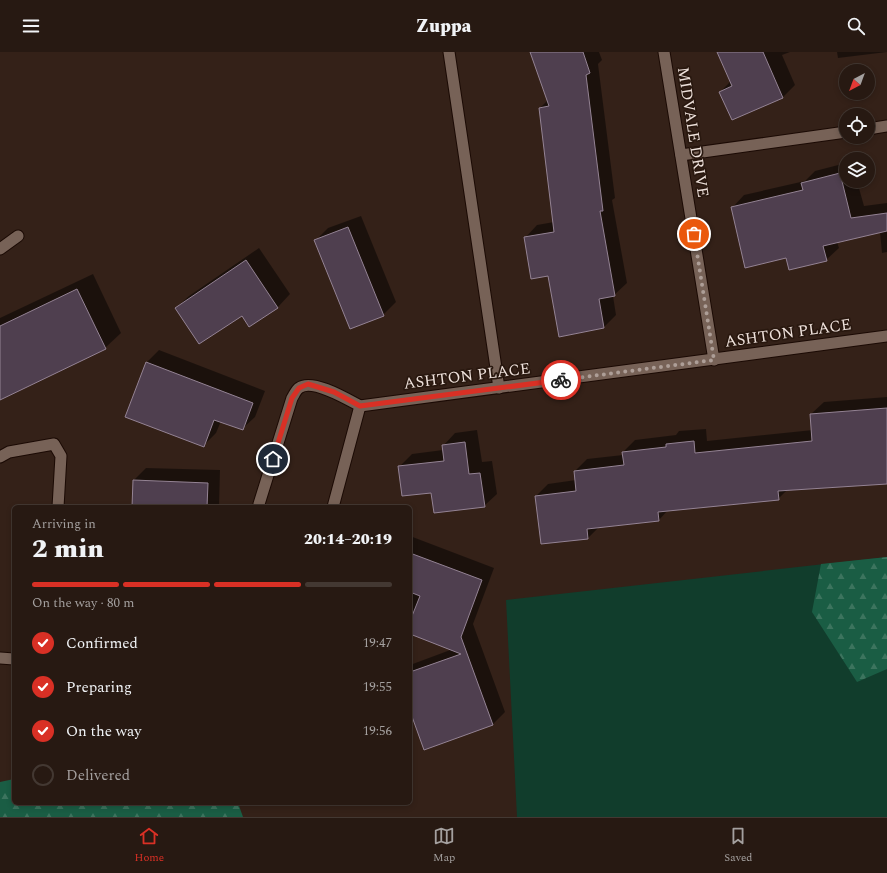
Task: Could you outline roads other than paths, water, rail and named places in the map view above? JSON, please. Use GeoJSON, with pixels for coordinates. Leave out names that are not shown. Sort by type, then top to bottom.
{"type":"FeatureCollection","features":[{"type":"Feature","properties":{"kind":"street"},"geometry":{"type":"LineString","coordinates":[[448,52],[499,388]]}},
{"type":"Feature","properties":{"kind":"street","name":"MIDVALE DRIVE"},"geometry":{"type":"LineString","coordinates":[[664,52],[714,360]]}},
{"type":"Feature","properties":{"kind":"street"},"geometry":{"type":"LineString","coordinates":[[875,128],[887,126]]}},
{"type":"Feature","properties":{"kind":"street"},"geometry":{"type":"LineString","coordinates":[[681,155],[839,133]]}},
{"type":"Feature","properties":{"kind":"street"},"geometry":{"type":"LineString","coordinates":[[0,249],[18,236]]}},
{"type":"Feature","properties":{"kind":"street","name":"ASHTON PLACE"},"geometry":{"type":"LineString","coordinates":[[360,406],[887,336]]}},
{"type":"Feature","properties":{"kind":"street"},"geometry":{"type":"LineString","coordinates":[[259,505],[292,398],[299,388],[308,384],[334,392],[360,406],[334,505]]}},
{"type":"Feature","properties":{"kind":"street"},"geometry":{"type":"LineString","coordinates":[[0,457],[10,452],[54,444],[61,456],[58,505]]}},
{"type":"Feature","properties":{"kind":"street"},"geometry":{"type":"LineString","coordinates":[[0,658],[12,659]]}}]}
